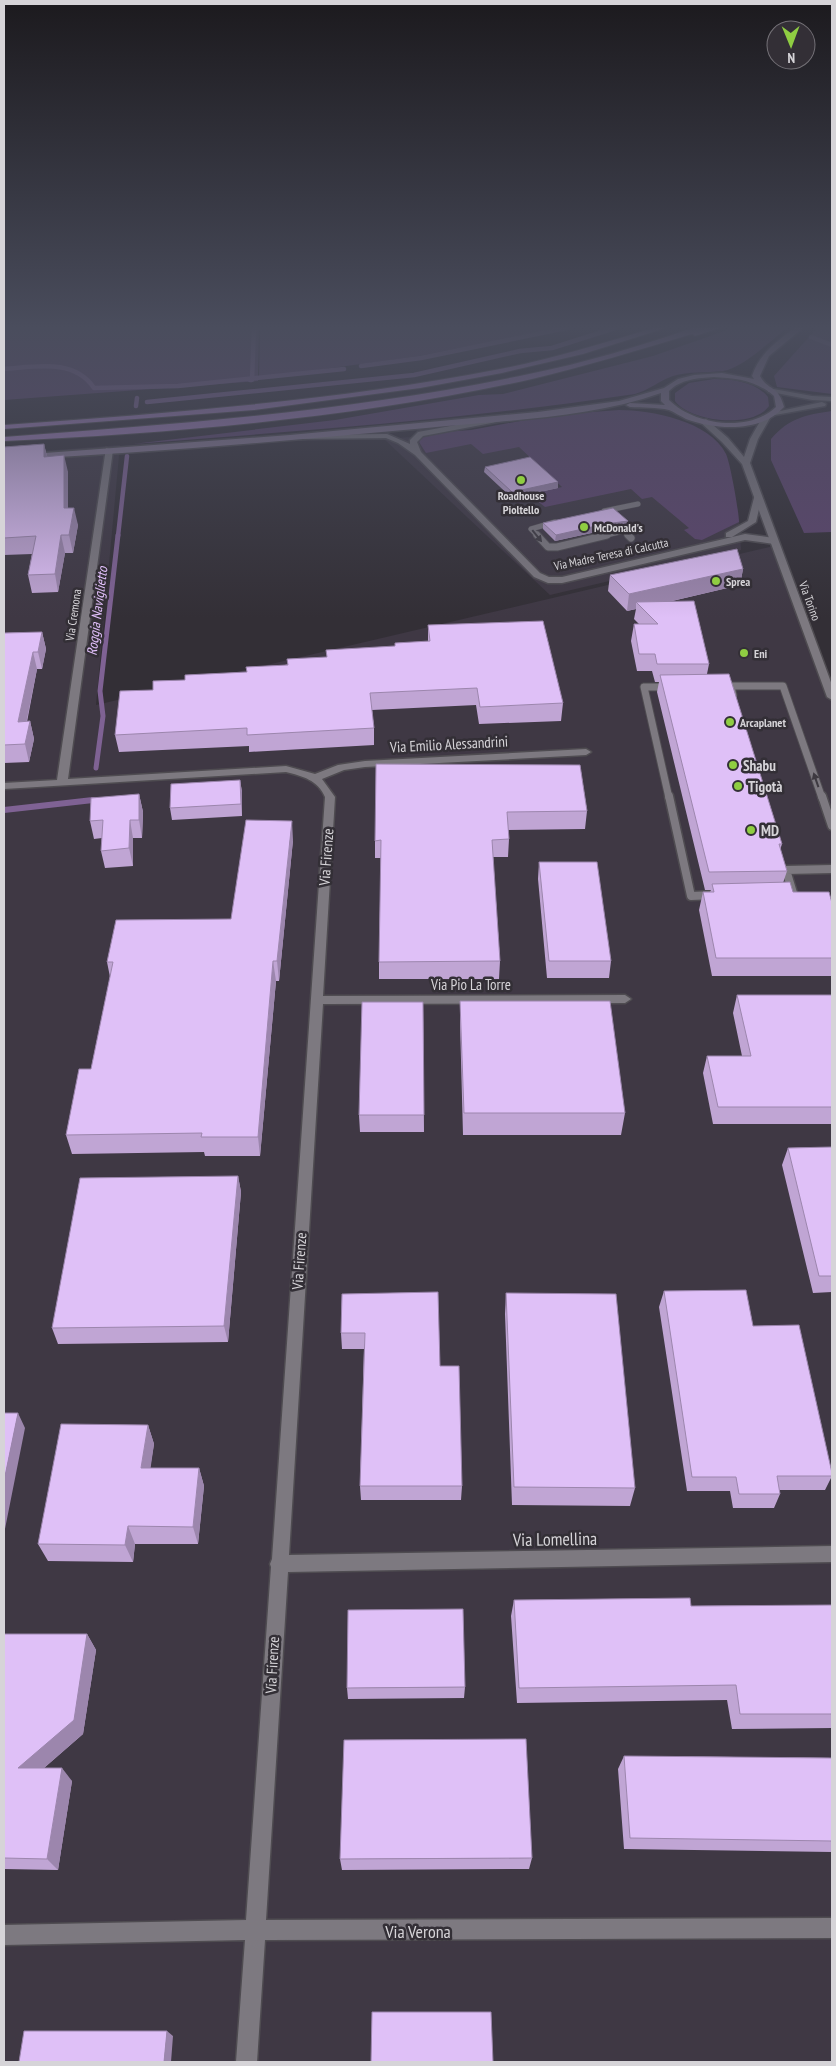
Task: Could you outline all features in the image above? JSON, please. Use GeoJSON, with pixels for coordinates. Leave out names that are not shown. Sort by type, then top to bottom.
{"type":"FeatureCollection","features":[{"type":"Feature","properties":{"kind":"highway"},"geometry":{"type":"LineString","coordinates":[[4,426],[31,424]]}},
{"type":"Feature","properties":{"kind":"highway"},"geometry":{"type":"LineString","coordinates":[[4,441],[204,424]]}},
{"type":"Feature","properties":{"kind":"main road"},"geometry":{"type":"LineString","coordinates":[[4,458],[290,437],[428,424]]}},
{"type":"Feature","properties":{"kind":"street"},"geometry":{"type":"LineString","coordinates":[[418,453],[413,442],[421,434],[475,424]]}},
{"type":"Feature","properties":{"kind":"street"},"geometry":{"type":"LineString","coordinates":[[706,424],[725,440],[746,464]]}},
{"type":"Feature","properties":{"kind":"street"},"geometry":{"type":"LineString","coordinates":[[746,464],[754,439],[762,424]]}},
{"type":"Feature","properties":{"kind":"street","name":"Via Madre Teresa di Calcutta"},"geometry":{"type":"LineString","coordinates":[[290,437],[384,436],[401,440],[418,453],[537,575],[544,579],[562,580],[748,536],[774,541]]}},
{"type":"Feature","properties":{"kind":"street","name":"Via Cremona"},"geometry":{"type":"LineString","coordinates":[[62,783],[109,450]]}},
{"type":"Feature","properties":{"kind":"street","name":"Via Torino"},"geometry":{"type":"LineString","coordinates":[[746,464],[832,697]]}},
{"type":"Feature","properties":{"kind":"street","name":"Via Madre Teresa di Calcutta"},"geometry":{"type":"LineString","coordinates":[[711,544],[751,523],[758,496]]}},
{"type":"Feature","properties":{"kind":"street","name":"Via Emilio Alessandrini"},"geometry":{"type":"LineString","coordinates":[[315,778],[357,764],[586,752]]}},
{"type":"Feature","properties":{"kind":"street"},"geometry":{"type":"LineString","coordinates":[[4,786],[274,769],[297,772],[315,778]]}},
{"type":"Feature","properties":{"kind":"street","name":"Via Firenze"},"geometry":{"type":"LineString","coordinates":[[247,2062],[278,1564],[330,797],[322,783],[315,778]]}},
{"type":"Feature","properties":{"kind":"street","name":"Via Pio La Torre"},"geometry":{"type":"LineString","coordinates":[[317,1000],[625,999]]}},
{"type":"Feature","properties":{"kind":"street","name":"Via Lomellina"},"geometry":{"type":"LineString","coordinates":[[278,1564],[832,1554]]}},
{"type":"Feature","properties":{"kind":"street","name":"Via Verona"},"geometry":{"type":"LineString","coordinates":[[4,1935],[256,1930],[832,1928]]}},
{"type":"Feature","properties":{"kind":"lane"},"geometry":{"type":"LineString","coordinates":[[595,513],[638,504]]}},
{"type":"Feature","properties":{"kind":"lane"},"geometry":{"type":"LineString","coordinates":[[566,519],[536,526],[532,531],[545,545],[554,547],[624,531],[631,538]]}},
{"type":"Feature","properties":{"kind":"lane"},"geometry":{"type":"LineString","coordinates":[[730,686],[736,705]]}},
{"type":"Feature","properties":{"kind":"lane"},"geometry":{"type":"LineString","coordinates":[[721,687],[782,686],[832,826]]}},
{"type":"Feature","properties":{"kind":"lane"},"geometry":{"type":"LineString","coordinates":[[683,687],[644,688],[691,896],[719,895]]}},
{"type":"Feature","properties":{"kind":"lane"},"geometry":{"type":"LineString","coordinates":[[784,861],[795,899],[804,899]]}},
{"type":"Feature","properties":{"kind":"lane"},"geometry":{"type":"LineString","coordinates":[[786,870],[832,869]]}},
{"type":"Feature","properties":{"kind":"lane"},"geometry":{"type":"LineString","coordinates":[[784,894],[794,894]]}},
{"type":"Feature","properties":{"kind":"shaded area"},"geometry":{"type":"Polygon","coordinates":[[[298,424],[370,424],[322,429],[133,444],[298,424]]]}},
{"type":"Feature","properties":{"kind":"shaded area"},"geometry":{"type":"Polygon","coordinates":[[[502,424],[690,424],[707,433],[726,454],[734,487],[739,522],[702,540],[695,539],[684,530],[689,528],[652,497],[642,499],[631,489],[545,507],[536,500],[518,503],[512,498],[562,487],[519,447],[483,454],[471,444],[426,453],[419,442],[422,437],[431,433],[471,430],[502,424]]]}},
{"type":"Feature","properties":{"kind":"shaded area"},"geometry":{"type":"Polygon","coordinates":[[[832,424],[832,532],[804,533],[771,460],[771,439],[784,426],[832,424]]]}},
{"type":"Feature","properties":{"kind":"shaded area"},"geometry":{"type":"Polygon","coordinates":[[[425,436],[497,436],[739,519],[741,550],[550,595],[384,439],[425,436]]]}},
{"type":"Feature","properties":{"kind":"shaded area"},"geometry":{"type":"Polygon","coordinates":[[[120,445],[96,705],[774,546],[832,697],[832,2062],[4,2062],[4,454],[120,445]]]}},
{"type":"Feature","properties":{"kind":"building"},"geometry":{"type":"Polygon","coordinates":[[[44,444],[44,457],[64,455],[64,508],[74,508],[69,535],[61,535],[55,574],[28,575],[36,536],[4,538],[4,447],[44,444]]]}},
{"type":"Feature","properties":{"kind":"building","name":"Roadhouse Pioltello"},"geometry":{"type":"Polygon","coordinates":[[[530,457],[558,482],[512,492],[485,467],[530,457]]]}},
{"type":"Feature","properties":{"kind":"building"},"geometry":{"type":"Polygon","coordinates":[[[613,508],[628,521],[556,535],[543,523],[613,508]]]}},
{"type":"Feature","properties":{"kind":"building"},"geometry":{"type":"Polygon","coordinates":[[[737,549],[743,569],[629,594],[610,575],[737,549]]]}},
{"type":"Feature","properties":{"kind":"building"},"geometry":{"type":"Polygon","coordinates":[[[694,601],[709,664],[657,664],[655,654],[639,654],[634,624],[658,624],[636,602],[694,601]]]}},
{"type":"Feature","properties":{"kind":"building"},"geometry":{"type":"Polygon","coordinates":[[[543,621],[563,703],[480,707],[477,688],[370,693],[374,728],[247,735],[247,728],[115,735],[120,691],[153,690],[153,681],[185,680],[185,675],[247,672],[246,667],[288,665],[287,659],[327,657],[326,650],[395,646],[395,643],[430,641],[428,625],[543,621]]]}},
{"type":"Feature","properties":{"kind":"building"},"geometry":{"type":"Polygon","coordinates":[[[42,632],[38,652],[33,652],[18,722],[30,721],[25,744],[4,745],[4,633],[42,632]]]}},
{"type":"Feature","properties":{"kind":"building"},"geometry":{"type":"Polygon","coordinates":[[[729,674],[782,844],[779,844],[787,871],[709,872],[660,675],[729,674]]]}},
{"type":"Feature","properties":{"kind":"building"},"geometry":{"type":"Polygon","coordinates":[[[376,764],[580,765],[587,811],[507,812],[509,839],[492,840],[500,961],[379,962],[381,840],[375,841],[376,764]]]}},
{"type":"Feature","properties":{"kind":"building"},"geometry":{"type":"Polygon","coordinates":[[[240,780],[241,804],[170,808],[171,784],[240,780]]]}},
{"type":"Feature","properties":{"kind":"building"},"geometry":{"type":"Polygon","coordinates":[[[139,794],[139,820],[130,820],[129,848],[101,851],[103,820],[90,821],[91,798],[139,794]]]}},
{"type":"Feature","properties":{"kind":"building"},"geometry":{"type":"Polygon","coordinates":[[[246,820],[292,821],[277,961],[273,961],[258,1137],[201,1137],[202,1133],[66,1135],[79,1069],[91,1069],[113,962],[107,962],[116,920],[231,919],[246,820]]]}},
{"type":"Feature","properties":{"kind":"building"},"geometry":{"type":"Polygon","coordinates":[[[539,862],[597,862],[611,961],[549,961],[539,862]]]}},
{"type":"Feature","properties":{"kind":"building"},"geometry":{"type":"Polygon","coordinates":[[[790,882],[793,892],[829,892],[832,903],[832,958],[716,958],[703,892],[714,892],[712,884],[790,882]]]}},
{"type":"Feature","properties":{"kind":"building"},"geometry":{"type":"Polygon","coordinates":[[[737,995],[832,995],[832,1107],[718,1107],[707,1056],[751,1056],[737,995]]]}},
{"type":"Feature","properties":{"kind":"building"},"geometry":{"type":"Polygon","coordinates":[[[460,1001],[610,1001],[625,1113],[464,1113],[460,1001]]]}},
{"type":"Feature","properties":{"kind":"building"},"geometry":{"type":"Polygon","coordinates":[[[362,1002],[423,1002],[424,1115],[359,1115],[362,1002]]]}},
{"type":"Feature","properties":{"kind":"building"},"geometry":{"type":"Polygon","coordinates":[[[832,1147],[832,1276],[819,1276],[788,1148],[832,1147]]]}},
{"type":"Feature","properties":{"kind":"building"},"geometry":{"type":"Polygon","coordinates":[[[238,1176],[224,1326],[52,1328],[80,1178],[238,1176]]]}},
{"type":"Feature","properties":{"kind":"building"},"geometry":{"type":"Polygon","coordinates":[[[746,1290],[753,1326],[799,1325],[832,1473],[832,1476],[777,1476],[780,1494],[739,1494],[736,1477],[692,1477],[664,1291],[746,1290]]]}},
{"type":"Feature","properties":{"kind":"building"},"geometry":{"type":"Polygon","coordinates":[[[438,1292],[440,1366],[459,1366],[462,1486],[360,1486],[365,1333],[341,1333],[342,1294],[438,1292]]]}},
{"type":"Feature","properties":{"kind":"building"},"geometry":{"type":"Polygon","coordinates":[[[506,1293],[616,1294],[635,1488],[514,1487],[506,1293]]]}},
{"type":"Feature","properties":{"kind":"building"},"geometry":{"type":"Polygon","coordinates":[[[4,1413],[18,1413],[4,1481],[4,1413]]]}},
{"type":"Feature","properties":{"kind":"building"},"geometry":{"type":"Polygon","coordinates":[[[61,1424],[148,1425],[141,1468],[199,1468],[193,1527],[128,1526],[125,1545],[38,1544],[61,1424]]]}},
{"type":"Feature","properties":{"kind":"building"},"geometry":{"type":"Polygon","coordinates":[[[690,1598],[691,1606],[832,1605],[832,1714],[740,1714],[736,1685],[519,1688],[514,1600],[690,1598]]]}},
{"type":"Feature","properties":{"kind":"building"},"geometry":{"type":"Polygon","coordinates":[[[463,1609],[465,1687],[347,1688],[348,1610],[463,1609]]]}},
{"type":"Feature","properties":{"kind":"building"},"geometry":{"type":"Polygon","coordinates":[[[4,1634],[87,1634],[74,1720],[18,1768],[62,1768],[47,1859],[4,1858],[4,1634]]]}},
{"type":"Feature","properties":{"kind":"building"},"geometry":{"type":"Polygon","coordinates":[[[526,1739],[532,1858],[340,1859],[344,1740],[526,1739]]]}},
{"type":"Feature","properties":{"kind":"building"},"geometry":{"type":"Polygon","coordinates":[[[624,1756],[832,1758],[832,1841],[630,1838],[624,1756]]]}},
{"type":"Feature","properties":{"kind":"building"},"geometry":{"type":"Polygon","coordinates":[[[372,2012],[491,2012],[493,2062],[371,2062],[372,2012]]]}},
{"type":"Feature","properties":{"kind":"building"},"geometry":{"type":"Polygon","coordinates":[[[24,2031],[167,2031],[164,2062],[19,2062],[24,2031]]]}},
{"type":"Feature","properties":{"kind":"waterway","name":"Roggia Naviglietto"},"geometry":{"type":"LineString","coordinates":[[118,536],[127,456]]}},
{"type":"Feature","properties":{"kind":"waterway","name":"Roggia Naviglietto"},"geometry":{"type":"LineString","coordinates":[[96,768],[103,716],[100,691],[118,535]]}},
{"type":"Feature","properties":{"kind":"waterway","name":"Roggia Naviglietto"},"geometry":{"type":"LineString","coordinates":[[4,810],[93,800]]}},
{"type":"Feature","properties":{"kind":"place","name":"Roadhouse Pioltello"},"geometry":{"type":"Point","coordinates":[521,480]}},
{"type":"Feature","properties":{"kind":"place","name":"McDonald's"},"geometry":{"type":"Point","coordinates":[584,527]}},
{"type":"Feature","properties":{"kind":"place","name":"Sprea"},"geometry":{"type":"Point","coordinates":[716,581]}},
{"type":"Feature","properties":{"kind":"place","name":"Eni"},"geometry":{"type":"Point","coordinates":[744,653]}},
{"type":"Feature","properties":{"kind":"place","name":"Arcaplanet"},"geometry":{"type":"Point","coordinates":[730,722]}},
{"type":"Feature","properties":{"kind":"place","name":"Shabu"},"geometry":{"type":"Point","coordinates":[733,765]}},
{"type":"Feature","properties":{"kind":"place","name":"Tigotà"},"geometry":{"type":"Point","coordinates":[738,786]}},
{"type":"Feature","properties":{"kind":"place","name":"MD"},"geometry":{"type":"Point","coordinates":[751,830]}}]}
